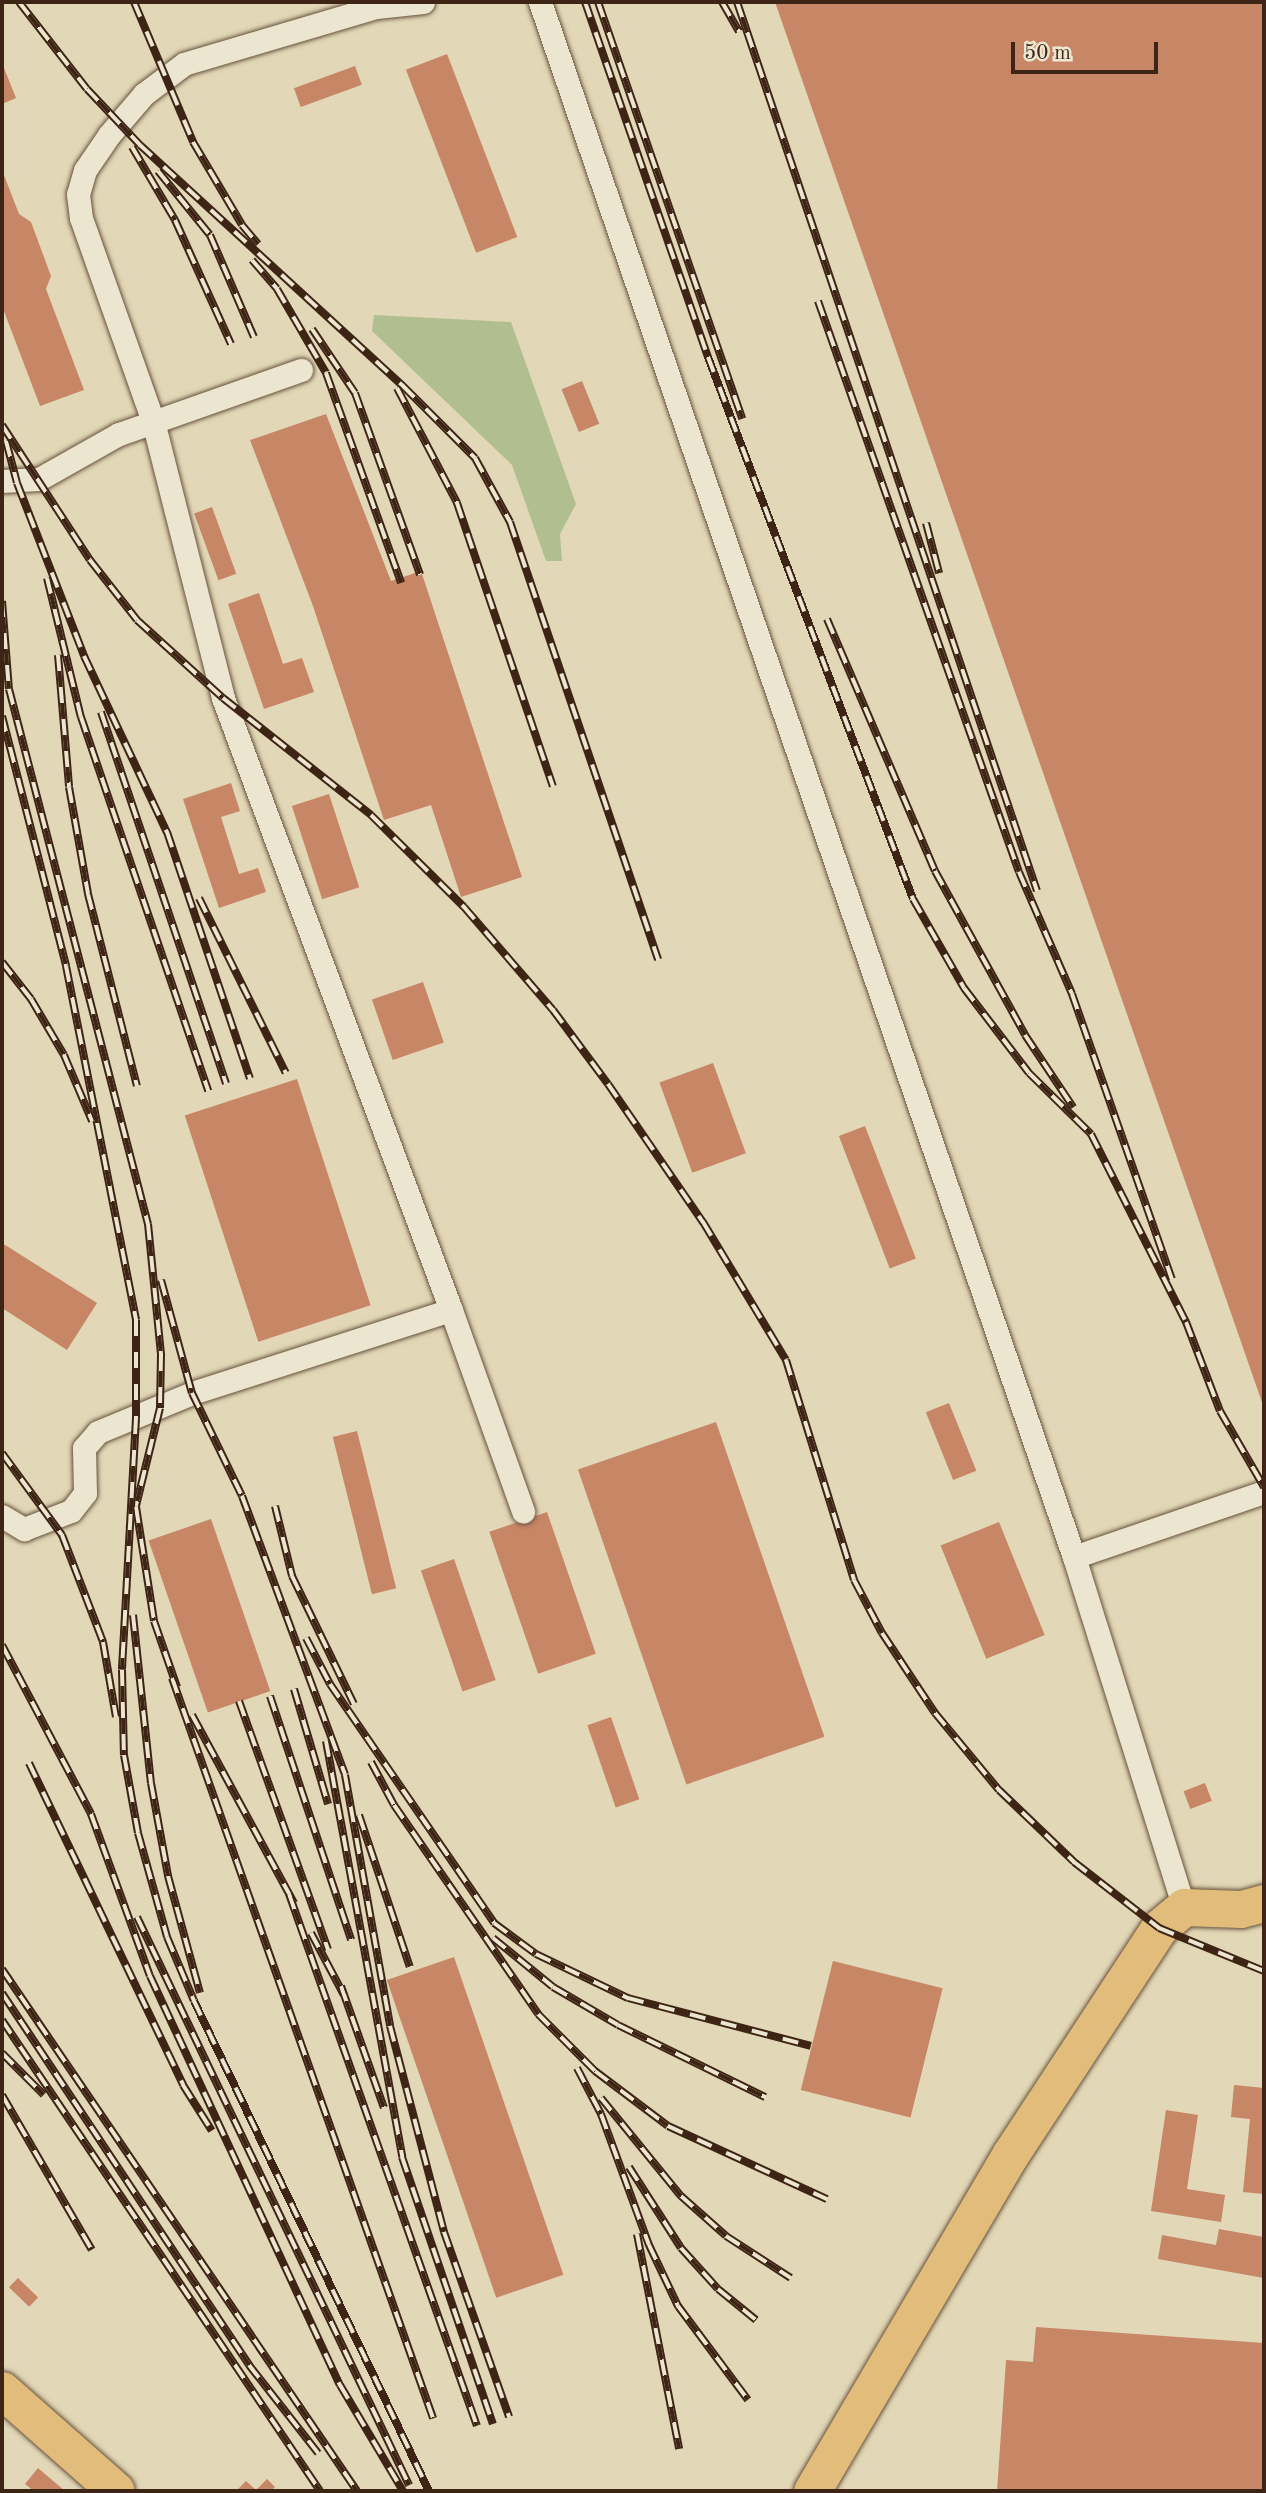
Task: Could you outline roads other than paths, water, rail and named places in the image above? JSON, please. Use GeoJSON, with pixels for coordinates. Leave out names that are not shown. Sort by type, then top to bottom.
{"type":"FeatureCollection","features":[{"type":"Feature","properties":{"kind":"main road"},"geometry":{"type":"LineString","coordinates":[[812,2491],[1010,2155],[1158,1928],[1184,1907],[1241,1909],[1264,1903]]}},
{"type":"Feature","properties":{"kind":"main road"},"geometry":{"type":"LineString","coordinates":[[2,2390],[116,2491]]}},
{"type":"Feature","properties":{"kind":"street"},"geometry":{"type":"LineString","coordinates":[[423,2],[376,7],[184,64],[144,94],[108,135],[85,170],[78,194],[81,218],[153,421],[223,698],[523,1511]]}},
{"type":"Feature","properties":{"kind":"street"},"geometry":{"type":"LineString","coordinates":[[540,2],[1074,1557],[1184,1907]]}},
{"type":"Feature","properties":{"kind":"street"},"geometry":{"type":"LineString","coordinates":[[2,481],[39,479],[153,421],[301,370]]}},
{"type":"Feature","properties":{"kind":"street"},"geometry":{"type":"LineString","coordinates":[[2,1516],[24,1529],[71,1511],[85,1493],[84,1448],[98,1432],[192,1393],[451,1310]]}},
{"type":"Feature","properties":{"kind":"street"},"geometry":{"type":"LineString","coordinates":[[1074,1557],[1264,1492]]}},
{"type":"Feature","properties":{"kind":"railway"},"geometry":{"type":"LineString","coordinates":[[19,2],[87,89],[140,145],[403,386],[475,458],[510,522],[658,960]]}},
{"type":"Feature","properties":{"kind":"railway"},"geometry":{"type":"LineString","coordinates":[[134,2],[193,142],[242,225],[258,244]]}},
{"type":"Feature","properties":{"kind":"railway"},"geometry":{"type":"LineString","coordinates":[[585,2],[708,357],[913,899],[964,988],[1029,1073],[1091,1134],[1186,1322],[1220,1411],[1264,1487]]}},
{"type":"Feature","properties":{"kind":"railway"},"geometry":{"type":"LineString","coordinates":[[598,2],[742,419]]}},
{"type":"Feature","properties":{"kind":"railway"},"geometry":{"type":"LineString","coordinates":[[722,2],[739,32]]}},
{"type":"Feature","properties":{"kind":"railway"},"geometry":{"type":"LineString","coordinates":[[737,2],[1037,891]]}},
{"type":"Feature","properties":{"kind":"railway"},"geometry":{"type":"LineString","coordinates":[[132,147],[175,220],[231,344]]}},
{"type":"Feature","properties":{"kind":"railway"},"geometry":{"type":"LineString","coordinates":[[158,171],[210,235],[254,337]]}},
{"type":"Feature","properties":{"kind":"railway"},"geometry":{"type":"LineString","coordinates":[[252,260],[277,289],[326,373],[401,583]]}},
{"type":"Feature","properties":{"kind":"railway"},"geometry":{"type":"LineString","coordinates":[[818,301],[1019,872],[1072,994],[1172,1279]]}},
{"type":"Feature","properties":{"kind":"railway"},"geometry":{"type":"LineString","coordinates":[[312,329],[355,393],[420,575]]}},
{"type":"Feature","properties":{"kind":"railway"},"geometry":{"type":"LineString","coordinates":[[397,388],[457,503],[553,786]]}},
{"type":"Feature","properties":{"kind":"railway"},"geometry":{"type":"LineString","coordinates":[[2,425],[90,560],[137,620],[223,698],[371,815],[464,907],[553,1010],[608,1084],[703,1222],[786,1360],[854,1580],[882,1633],[935,1713],[999,1790],[1074,1862],[1159,1928],[1264,1971]]}},
{"type":"Feature","properties":{"kind":"railway"},"geometry":{"type":"LineString","coordinates":[[6,441],[17,483],[84,656],[167,832],[250,1078]]}},
{"type":"Feature","properties":{"kind":"railway"},"geometry":{"type":"LineString","coordinates":[[926,523],[939,573]]}},
{"type":"Feature","properties":{"kind":"railway"},"geometry":{"type":"LineString","coordinates":[[47,578],[81,717],[208,1091]]}},
{"type":"Feature","properties":{"kind":"railway"},"geometry":{"type":"LineString","coordinates":[[2,601],[9,689],[148,1224],[161,1355],[160,1408],[136,1506]]}},
{"type":"Feature","properties":{"kind":"railway"},"geometry":{"type":"LineString","coordinates":[[827,619],[935,871],[1025,1035],[1073,1107]]}},
{"type":"Feature","properties":{"kind":"railway"},"geometry":{"type":"LineString","coordinates":[[58,655],[69,787],[88,894],[137,1086]]}},
{"type":"Feature","properties":{"kind":"railway"},"geometry":{"type":"LineString","coordinates":[[101,712],[226,1084]]}},
{"type":"Feature","properties":{"kind":"railway"},"geometry":{"type":"LineString","coordinates":[[2,716],[66,966],[136,1320],[136,1418],[122,1670],[124,1755],[138,1833],[167,1937],[194,2001],[429,2491]]}},
{"type":"Feature","properties":{"kind":"railway"},"geometry":{"type":"LineString","coordinates":[[199,898],[286,1073]]}},
{"type":"Feature","properties":{"kind":"railway"},"geometry":{"type":"LineString","coordinates":[[2,962],[31,999],[64,1055],[92,1121]]}},
{"type":"Feature","properties":{"kind":"railway"},"geometry":{"type":"LineString","coordinates":[[161,1280],[192,1393],[242,1496],[345,1775],[390,2026],[444,2232],[509,2417]]}},
{"type":"Feature","properties":{"kind":"railway"},"geometry":{"type":"LineString","coordinates":[[2,1453],[62,1535],[103,1642],[116,1717]]}},
{"type":"Feature","properties":{"kind":"railway"},"geometry":{"type":"LineString","coordinates":[[275,1506],[292,1576],[354,1704]]}},
{"type":"Feature","properties":{"kind":"railway"},"geometry":{"type":"LineString","coordinates":[[136,1507],[154,1621],[177,1687]]}},
{"type":"Feature","properties":{"kind":"railway"},"geometry":{"type":"LineString","coordinates":[[133,1615],[151,1783],[168,1876],[200,1993]]}},
{"type":"Feature","properties":{"kind":"railway"},"geometry":{"type":"LineString","coordinates":[[306,1638],[330,1684],[494,1923],[536,1954],[628,1998],[811,2046]]}},
{"type":"Feature","properties":{"kind":"railway"},"geometry":{"type":"LineString","coordinates":[[2,1645],[91,1814],[150,1976],[340,2385],[403,2491]]}},
{"type":"Feature","properties":{"kind":"railway"},"geometry":{"type":"LineString","coordinates":[[172,1678],[433,2418]]}},
{"type":"Feature","properties":{"kind":"railway"},"geometry":{"type":"LineString","coordinates":[[294,1689],[328,1804]]}},
{"type":"Feature","properties":{"kind":"railway"},"geometry":{"type":"LineString","coordinates":[[270,1696],[351,1940]]}},
{"type":"Feature","properties":{"kind":"railway"},"geometry":{"type":"LineString","coordinates":[[239,1701],[328,1950]]}},
{"type":"Feature","properties":{"kind":"railway"},"geometry":{"type":"LineString","coordinates":[[192,1715],[294,1903]]}},
{"type":"Feature","properties":{"kind":"railway"},"geometry":{"type":"LineString","coordinates":[[326,1741],[402,2157],[493,2424]]}},
{"type":"Feature","properties":{"kind":"railway"},"geometry":{"type":"LineString","coordinates":[[371,1762],[394,1805],[538,2014],[595,2071],[668,2126],[827,2199]]}},
{"type":"Feature","properties":{"kind":"railway"},"geometry":{"type":"LineString","coordinates":[[29,1763],[183,2085],[212,2131]]}},
{"type":"Feature","properties":{"kind":"railway"},"geometry":{"type":"LineString","coordinates":[[359,1815],[410,1967]]}},
{"type":"Feature","properties":{"kind":"railway"},"geometry":{"type":"LineString","coordinates":[[289,1894],[477,2426]]}},
{"type":"Feature","properties":{"kind":"railway"},"geometry":{"type":"LineString","coordinates":[[137,1917],[409,2485]]}},
{"type":"Feature","properties":{"kind":"railway"},"geometry":{"type":"LineString","coordinates":[[311,1933],[344,1995]]}},
{"type":"Feature","properties":{"kind":"railway"},"geometry":{"type":"LineString","coordinates":[[493,1938],[553,1987],[618,2025],[765,2097]]}},
{"type":"Feature","properties":{"kind":"railway"},"geometry":{"type":"LineString","coordinates":[[2,1969],[357,2491]]}},
{"type":"Feature","properties":{"kind":"railway"},"geometry":{"type":"LineString","coordinates":[[341,1986],[384,2108]]}},
{"type":"Feature","properties":{"kind":"railway"},"geometry":{"type":"LineString","coordinates":[[2,1993],[249,2365],[318,2453]]}},
{"type":"Feature","properties":{"kind":"railway"},"geometry":{"type":"LineString","coordinates":[[2,2020],[320,2491]]}},
{"type":"Feature","properties":{"kind":"railway"},"geometry":{"type":"LineString","coordinates":[[2,2053],[44,2095]]}},
{"type":"Feature","properties":{"kind":"railway"},"geometry":{"type":"LineString","coordinates":[[577,2068],[601,2114],[649,2245],[678,2306],[748,2400]]}},
{"type":"Feature","properties":{"kind":"railway"},"geometry":{"type":"LineString","coordinates":[[2,2095],[92,2250]]}},
{"type":"Feature","properties":{"kind":"railway"},"geometry":{"type":"LineString","coordinates":[[601,2098],[681,2196],[726,2236],[791,2278]]}},
{"type":"Feature","properties":{"kind":"railway"},"geometry":{"type":"LineString","coordinates":[[629,2167],[681,2248],[718,2289],[756,2320]]}},
{"type":"Feature","properties":{"kind":"railway"},"geometry":{"type":"LineString","coordinates":[[637,2234],[679,2449]]}}]}
